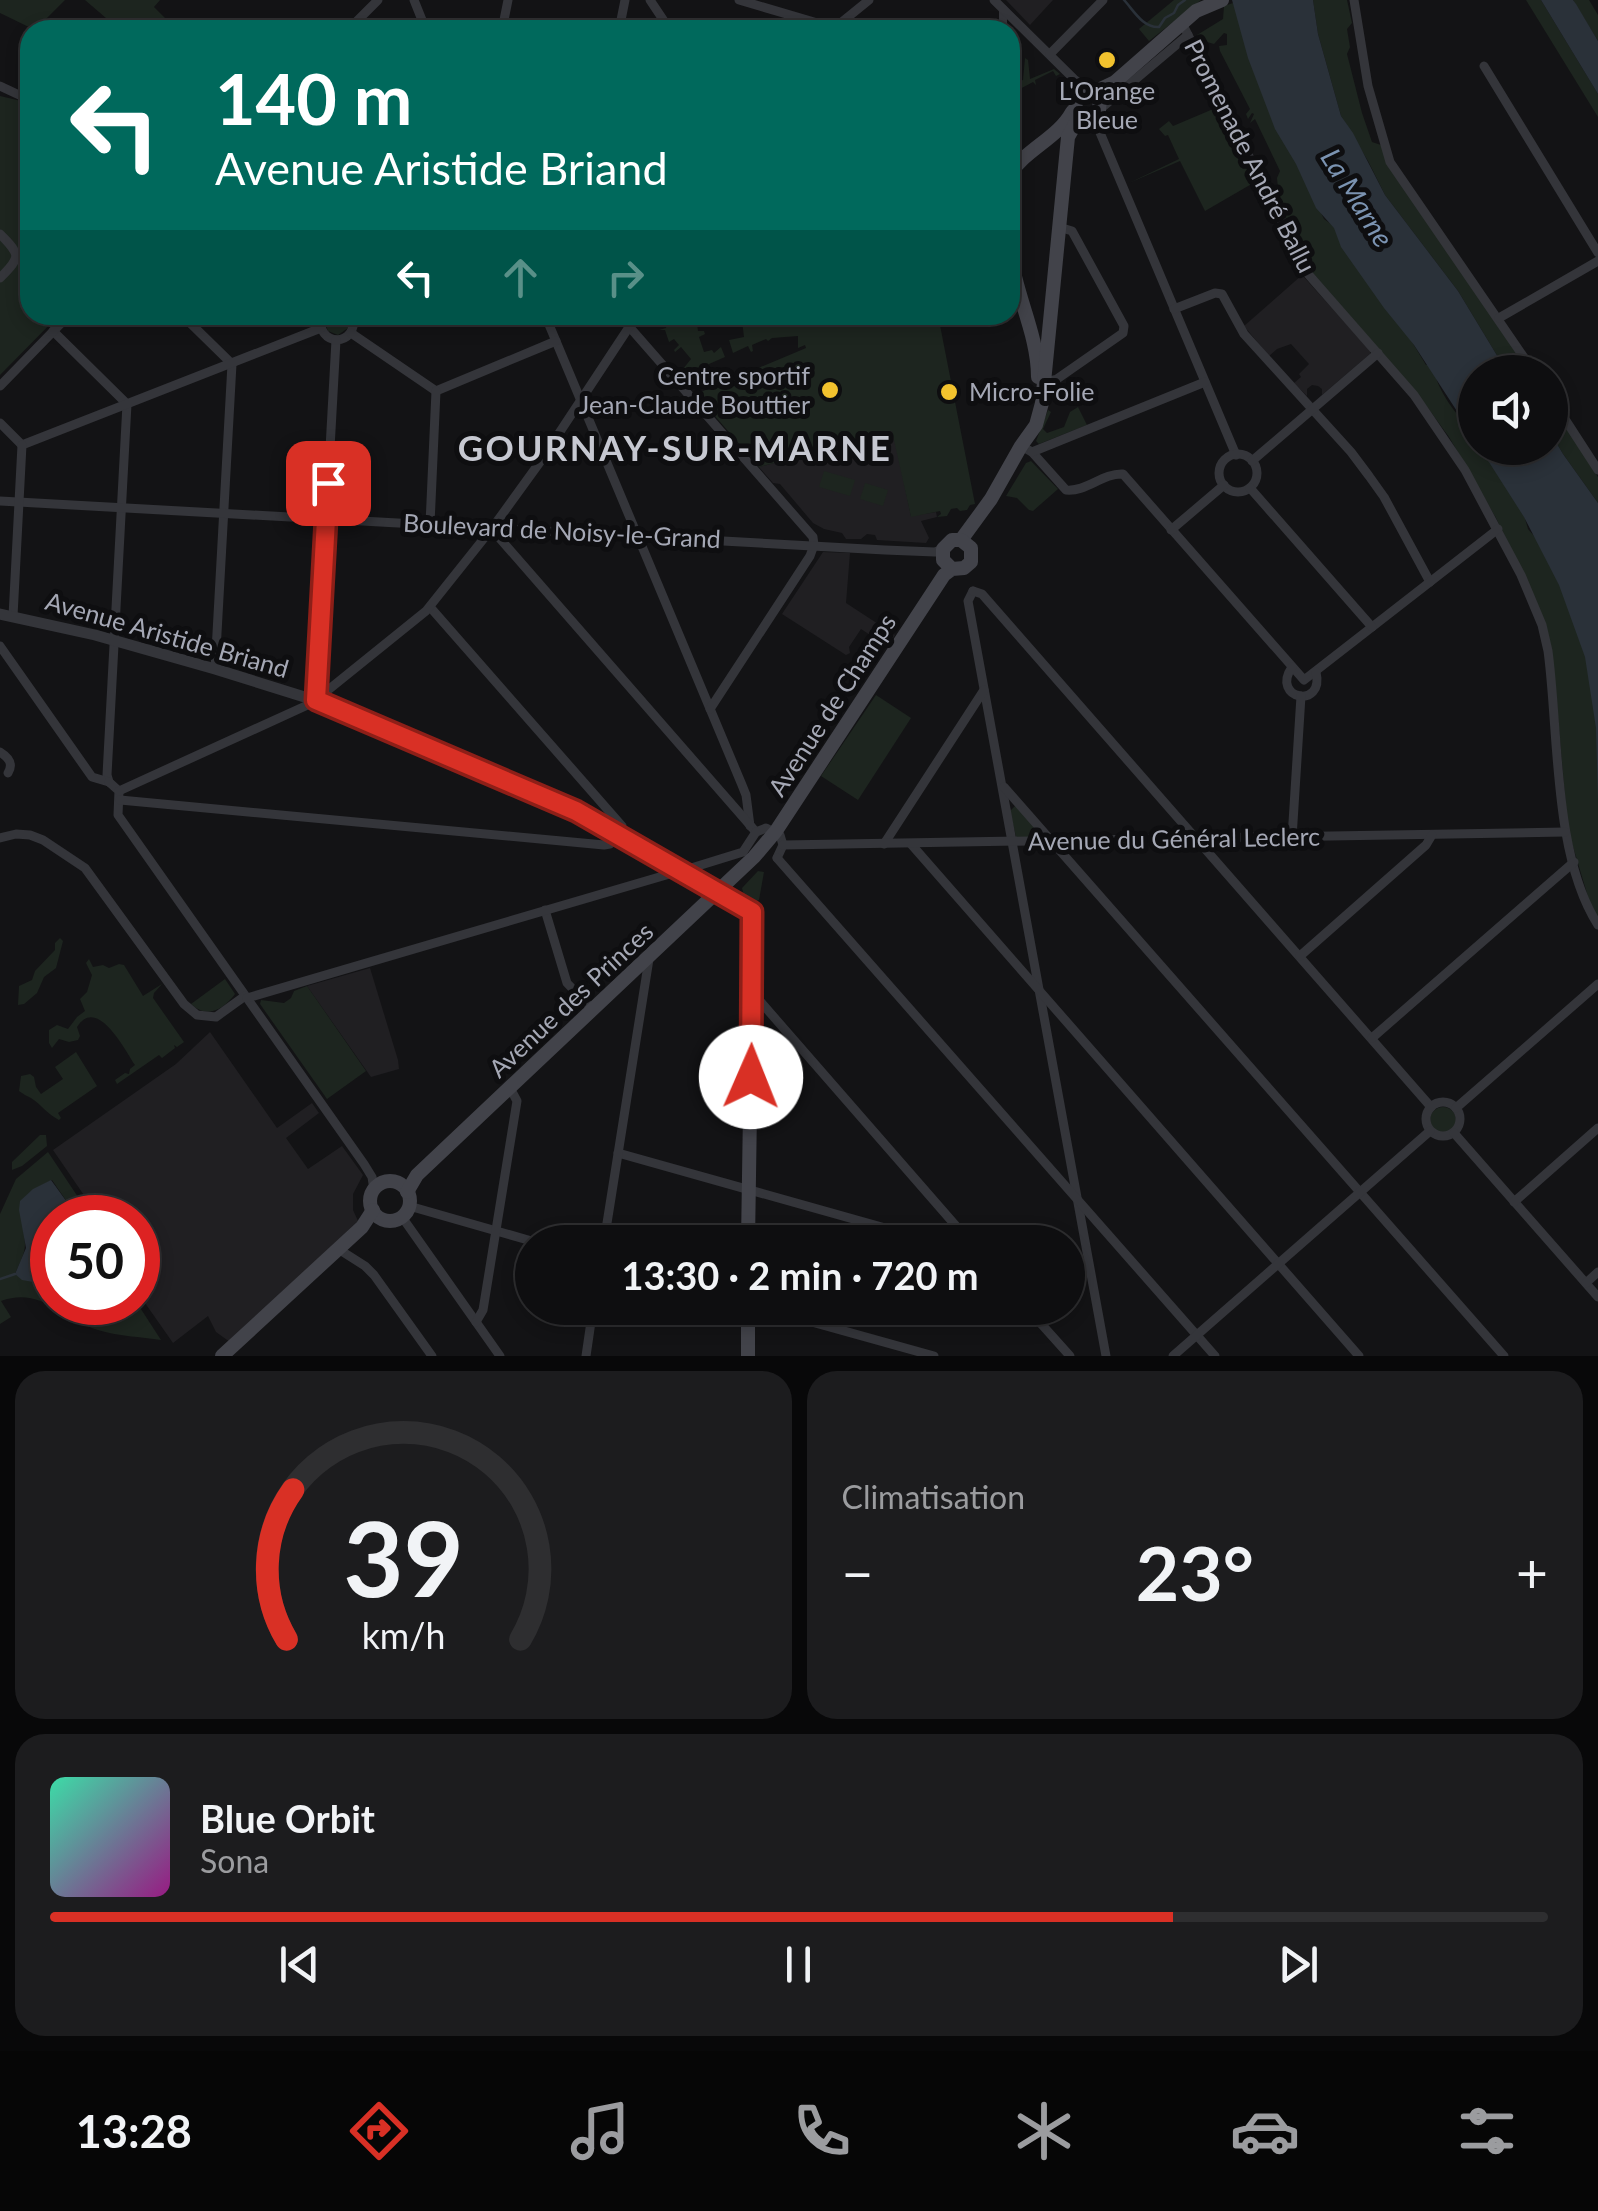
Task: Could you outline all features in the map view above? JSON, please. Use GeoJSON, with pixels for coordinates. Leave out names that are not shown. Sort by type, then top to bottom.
{"type":"FeatureCollection","features":[{"type":"Feature","properties":{"kind":"main road"},"geometry":{"type":"LineString","coordinates":[[1020,162],[1196,11],[1222,0]]}},
{"type":"Feature","properties":{"kind":"main road"},"geometry":{"type":"LineString","coordinates":[[965,542],[1026,449],[1049,330],[1068,137],[1089,104],[1186,31],[1207,7]]}},
{"type":"Feature","properties":{"kind":"main road"},"geometry":{"type":"LineString","coordinates":[[1020,297],[1041,373]]}},
{"type":"Feature","properties":{"kind":"main road"},"geometry":{"type":"LineString","coordinates":[[1031,332],[1042,336],[1049,330]]}},
{"type":"Feature","properties":{"kind":"main road"},"geometry":{"type":"LineString","coordinates":[[952,540],[965,542],[972,557],[950,565],[952,540]]}},
{"type":"Feature","properties":{"kind":"main road","name":"Avenue de Champs"},"geometry":{"type":"LineString","coordinates":[[763,856],[780,838],[950,565]]}},
{"type":"Feature","properties":{"kind":"main road","name":"Avenue des Princes"},"geometry":{"type":"LineString","coordinates":[[396,1195],[718,891],[763,856]]}},
{"type":"Feature","properties":{"kind":"main road","name":"Avenue Aristide Briand"},"geometry":{"type":"LineString","coordinates":[[718,891],[752,912],[751,991]]}},
{"type":"Feature","properties":{"kind":"main road"},"geometry":{"type":"LineString","coordinates":[[748,1225],[751,991]]}},
{"type":"Feature","properties":{"kind":"main road"},"geometry":{"type":"LineString","coordinates":[[396,1195],[392,1221],[377,1214],[371,1198],[396,1195]]}},
{"type":"Feature","properties":{"kind":"main road"},"geometry":{"type":"LineString","coordinates":[[234,1356],[343,1252],[377,1214]]}},
{"type":"Feature","properties":{"kind":"main road"},"geometry":{"type":"LineString","coordinates":[[222,1356],[377,1214]]}},
{"type":"Feature","properties":{"kind":"main road"},"geometry":{"type":"LineString","coordinates":[[748,1325],[748,1356]]}},
{"type":"Feature","properties":{"kind":"street"},"geometry":{"type":"LineString","coordinates":[[358,20],[378,0]]}},
{"type":"Feature","properties":{"kind":"street"},"geometry":{"type":"LineString","coordinates":[[739,0],[807,20]]}},
{"type":"Feature","properties":{"kind":"street"},"geometry":{"type":"LineString","coordinates":[[842,20],[869,0]]}},
{"type":"Feature","properties":{"kind":"street"},"geometry":{"type":"LineString","coordinates":[[994,0],[1014,20]]}},
{"type":"Feature","properties":{"kind":"street"},"geometry":{"type":"LineString","coordinates":[[1050,54],[1103,0]]}},
{"type":"Feature","properties":{"kind":"street"},"geometry":{"type":"LineString","coordinates":[[1354,0],[1368,86],[1390,162],[1523,355]]}},
{"type":"Feature","properties":{"kind":"street"},"geometry":{"type":"LineString","coordinates":[[1003,9],[1003,20]]}},
{"type":"Feature","properties":{"kind":"street"},"geometry":{"type":"LineString","coordinates":[[1020,25],[1074,79],[1089,104],[1236,455]]}},
{"type":"Feature","properties":{"kind":"street","name":"Promenade André Ballu"},"geometry":{"type":"LineString","coordinates":[[1186,31],[1308,274],[1414,395],[1452,448],[1521,575],[1545,634],[1566,832],[1586,902],[1598,925]]}},
{"type":"Feature","properties":{"kind":"street"},"geometry":{"type":"LineString","coordinates":[[1484,66],[1598,253]]}},
{"type":"Feature","properties":{"kind":"street"},"geometry":{"type":"LineString","coordinates":[[1041,373],[1057,379],[1123,333],[1124,326],[1072,231],[1059,227]]}},
{"type":"Feature","properties":{"kind":"street"},"geometry":{"type":"LineString","coordinates":[[0,234],[14,247],[17,258],[0,278]]}},
{"type":"Feature","properties":{"kind":"street"},"geometry":{"type":"LineString","coordinates":[[1499,318],[1598,261]]}},
{"type":"Feature","properties":{"kind":"street"},"geometry":{"type":"LineString","coordinates":[[1174,309],[1215,292],[1222,294],[1244,334],[1352,452],[1384,498],[1430,582]]}},
{"type":"Feature","properties":{"kind":"street"},"geometry":{"type":"LineString","coordinates":[[0,386],[59,325]]}},
{"type":"Feature","properties":{"kind":"street"},"geometry":{"type":"LineString","coordinates":[[192,325],[232,364],[215,669]]}},
{"type":"Feature","properties":{"kind":"street"},"geometry":{"type":"LineString","coordinates":[[321,325],[325,334],[336,340],[351,333],[354,325]]}},
{"type":"Feature","properties":{"kind":"street"},"geometry":{"type":"LineString","coordinates":[[549,325],[746,796],[763,856],[1077,1198],[1215,1356]]}},
{"type":"Feature","properties":{"kind":"street"},"geometry":{"type":"LineString","coordinates":[[119,800],[316,700],[430,607],[493,527],[630,327],[813,537],[810,556],[710,709]]}},
{"type":"Feature","properties":{"kind":"street"},"geometry":{"type":"LineString","coordinates":[[22,445],[321,328]]}},
{"type":"Feature","properties":{"kind":"street"},"geometry":{"type":"LineString","coordinates":[[53,331],[127,404],[107,775],[119,800],[119,816],[370,1172],[396,1195],[500,1356]]}},
{"type":"Feature","properties":{"kind":"street"},"geometry":{"type":"LineString","coordinates":[[351,333],[436,391]]}},
{"type":"Feature","properties":{"kind":"street"},"geometry":{"type":"LineString","coordinates":[[316,700],[336,340]]}},
{"type":"Feature","properties":{"kind":"street"},"geometry":{"type":"LineString","coordinates":[[436,391],[556,341]]}},
{"type":"Feature","properties":{"kind":"street"},"geometry":{"type":"LineString","coordinates":[[1252,461],[1378,354]]}},
{"type":"Feature","properties":{"kind":"street"},"geometry":{"type":"LineString","coordinates":[[1205,382],[1026,449],[1066,490],[1123,474],[1304,680],[1498,529]]}},
{"type":"Feature","properties":{"kind":"street"},"geometry":{"type":"LineString","coordinates":[[430,524],[436,391]]}},
{"type":"Feature","properties":{"kind":"street"},"geometry":{"type":"LineString","coordinates":[[0,423],[22,445],[20,502],[6,615]]}},
{"type":"Feature","properties":{"kind":"street"},"geometry":{"type":"LineString","coordinates":[[1568,424],[1598,470]]}},
{"type":"Feature","properties":{"kind":"street"},"geometry":{"type":"LineString","coordinates":[[1242,455],[1252,461],[1257,472],[1250,488],[1240,492],[1224,486],[1220,469],[1226,460],[1242,455]]}},
{"type":"Feature","properties":{"kind":"street"},"geometry":{"type":"LineString","coordinates":[[1171,530],[1224,486]]}},
{"type":"Feature","properties":{"kind":"street"},"geometry":{"type":"LineString","coordinates":[[1250,488],[1372,627]]}},
{"type":"Feature","properties":{"kind":"street","name":"Boulevard de Noisy-le-Grand"},"geometry":{"type":"LineString","coordinates":[[0,501],[928,552],[950,565]]}},
{"type":"Feature","properties":{"kind":"street"},"geometry":{"type":"LineString","coordinates":[[493,527],[753,829]]}},
{"type":"Feature","properties":{"kind":"street"},"geometry":{"type":"LineString","coordinates":[[950,565],[973,591],[982,594],[1431,1107]]}},
{"type":"Feature","properties":{"kind":"street"},"geometry":{"type":"LineString","coordinates":[[973,591],[968,601],[1106,1356]]}},
{"type":"Feature","properties":{"kind":"street"},"geometry":{"type":"LineString","coordinates":[[119,800],[610,844],[620,831],[610,813],[430,607]]}},
{"type":"Feature","properties":{"kind":"street","name":"Avenue Aristide Briand"},"geometry":{"type":"LineString","coordinates":[[6,615],[114,640],[316,700],[620,831],[718,891]]}},
{"type":"Feature","properties":{"kind":"street"},"geometry":{"type":"LineString","coordinates":[[0,646],[92,777],[110,782]]}},
{"type":"Feature","properties":{"kind":"street"},"geometry":{"type":"LineString","coordinates":[[1292,668],[1286,676],[1287,687],[1301,696],[1316,689],[1316,672]]}},
{"type":"Feature","properties":{"kind":"street"},"geometry":{"type":"LineString","coordinates":[[884,844],[984,690]]}},
{"type":"Feature","properties":{"kind":"street"},"geometry":{"type":"LineString","coordinates":[[1292,838],[1301,696]]}},
{"type":"Feature","properties":{"kind":"street"},"geometry":{"type":"LineString","coordinates":[[0,752],[8,756],[8,773]]}},
{"type":"Feature","properties":{"kind":"street"},"geometry":{"type":"LineString","coordinates":[[1002,785],[1504,1356]]}},
{"type":"Feature","properties":{"kind":"street"},"geometry":{"type":"LineString","coordinates":[[602,826],[610,813]]}},
{"type":"Feature","properties":{"kind":"street","name":"Avenue du Général Leclerc"},"geometry":{"type":"LineString","coordinates":[[753,829],[766,828],[780,838],[884,844],[1566,832]]}},
{"type":"Feature","properties":{"kind":"street"},"geometry":{"type":"LineString","coordinates":[[0,838],[30,835],[86,868],[192,1012],[202,1017],[216,1017],[246,997],[743,852],[763,856]]}},
{"type":"Feature","properties":{"kind":"street"},"geometry":{"type":"LineString","coordinates":[[1300,956],[1426,845],[1432,835]]}},
{"type":"Feature","properties":{"kind":"street"},"geometry":{"type":"LineString","coordinates":[[763,856],[780,838]]}},
{"type":"Feature","properties":{"kind":"street"},"geometry":{"type":"LineString","coordinates":[[910,844],[1359,1356]]}},
{"type":"Feature","properties":{"kind":"street"},"geometry":{"type":"LineString","coordinates":[[1372,1038],[1574,862]]}},
{"type":"Feature","properties":{"kind":"street"},"geometry":{"type":"LineString","coordinates":[[545,910],[567,983],[593,1010]]}},
{"type":"Feature","properties":{"kind":"street"},"geometry":{"type":"LineString","coordinates":[[607,1225],[649,956]]}},
{"type":"Feature","properties":{"kind":"street"},"geometry":{"type":"LineString","coordinates":[[1456,1108],[1598,984]]}},
{"type":"Feature","properties":{"kind":"street"},"geometry":{"type":"LineString","coordinates":[[751,991],[955,1225]]}},
{"type":"Feature","properties":{"kind":"street"},"geometry":{"type":"LineString","coordinates":[[476,1322],[483,1310],[517,1101],[510,1088]]}},
{"type":"Feature","properties":{"kind":"street"},"geometry":{"type":"LineString","coordinates":[[1441,1102],[1456,1108],[1460,1118],[1454,1133],[1439,1136],[1430,1131],[1426,1116],[1431,1107],[1441,1102]]}},
{"type":"Feature","properties":{"kind":"street"},"geometry":{"type":"LineString","coordinates":[[1514,1202],[1598,1128]]}},
{"type":"Feature","properties":{"kind":"street"},"geometry":{"type":"LineString","coordinates":[[1174,1356],[1430,1131]]}},
{"type":"Feature","properties":{"kind":"street"},"geometry":{"type":"LineString","coordinates":[[1454,1133],[1598,1297]]}},
{"type":"Feature","properties":{"kind":"street"},"geometry":{"type":"LineString","coordinates":[[618,1153],[874,1225]]}},
{"type":"Feature","properties":{"kind":"street"},"geometry":{"type":"LineString","coordinates":[[396,1195],[515,1237]]}},
{"type":"Feature","properties":{"kind":"street"},"geometry":{"type":"LineString","coordinates":[[343,1252],[374,1275],[432,1356]]}},
{"type":"Feature","properties":{"kind":"street"},"geometry":{"type":"LineString","coordinates":[[1586,1283],[1598,1272]]}},
{"type":"Feature","properties":{"kind":"street"},"geometry":{"type":"LineString","coordinates":[[586,1356],[591,1325]]}},
{"type":"Feature","properties":{"kind":"street"},"geometry":{"type":"LineString","coordinates":[[823,1325],[934,1356]]}},
{"type":"Feature","properties":{"kind":"street"},"geometry":{"type":"LineString","coordinates":[[1043,1325],[1070,1356]]}},
{"type":"Feature","properties":{"kind":"shaded area"},"geometry":{"type":"Polygon","coordinates":[[[0,0],[65,0],[45,20],[20,23],[0,13],[0,0]]]}},
{"type":"Feature","properties":{"kind":"shaded area"},"geometry":{"type":"Polygon","coordinates":[[[85,0],[160,0],[154,7],[167,20],[108,20],[85,0]]]}},
{"type":"Feature","properties":{"kind":"shaded area"},"geometry":{"type":"Polygon","coordinates":[[[1006,0],[1053,0],[1030,25],[1006,0]]]}},
{"type":"Feature","properties":{"kind":"shaded area"},"geometry":{"type":"Polygon","coordinates":[[[1174,0],[1201,0],[1149,41],[1139,29],[1174,0]]]}},
{"type":"Feature","properties":{"kind":"shaded area"},"geometry":{"type":"Polygon","coordinates":[[[1313,0],[1347,0],[1352,23],[1347,29],[1347,54],[1372,142],[1381,145],[1520,355],[1497,355],[1458,291],[1385,195],[1341,116],[1318,34],[1313,0]]]}},
{"type":"Feature","properties":{"kind":"shaded area"},"geometry":{"type":"Polygon","coordinates":[[[1526,0],[1541,0],[1598,94],[1598,117],[1526,0]]]}},
{"type":"Feature","properties":{"kind":"shaded area"},"geometry":{"type":"Polygon","coordinates":[[[1573,0],[1589,0],[1598,15],[1598,41],[1573,0]]]}},
{"type":"Feature","properties":{"kind":"shaded area"},"geometry":{"type":"Polygon","coordinates":[[[1233,3],[1324,219],[1335,227],[1341,245],[1426,365],[1434,365],[1438,382],[1458,415],[1458,453],[1425,404],[1309,272],[1276,209],[1280,206],[1280,171],[1255,119],[1250,123],[1254,114],[1248,119],[1250,109],[1220,51],[1219,46],[1227,45],[1227,34],[1214,44],[1197,39],[1197,35],[1223,19],[1224,6],[1233,3]]]}},
{"type":"Feature","properties":{"kind":"shaded area"},"geometry":{"type":"Polygon","coordinates":[[[1025,58],[1030,79],[1054,69],[1060,74],[1056,76],[1053,71],[1035,80],[1036,85],[1033,82],[1020,89],[1025,58]]]}},
{"type":"Feature","properties":{"kind":"shaded area"},"geometry":{"type":"Polygon","coordinates":[[[0,96],[20,101],[20,325],[49,325],[0,375],[0,96]]]}},
{"type":"Feature","properties":{"kind":"shaded area"},"geometry":{"type":"Polygon","coordinates":[[[1218,107],[1255,182],[1205,211],[1180,161],[1129,183],[1179,159],[1168,135],[1159,129],[1169,121],[1173,126],[1218,107]]]}},
{"type":"Feature","properties":{"kind":"shaded area"},"geometry":{"type":"Polygon","coordinates":[[[1302,275],[1370,350],[1322,395],[1322,389],[1312,385],[1307,396],[1294,383],[1309,364],[1291,344],[1269,356],[1244,326],[1302,275]]]}},
{"type":"Feature","properties":{"kind":"shaded area"},"geometry":{"type":"Polygon","coordinates":[[[326,325],[348,325],[338,335],[328,331],[326,325]]]}},
{"type":"Feature","properties":{"kind":"shaded area"},"geometry":{"type":"Polygon","coordinates":[[[697,325],[698,331],[705,334],[699,337],[704,352],[714,353],[721,347],[725,357],[709,364],[710,370],[706,365],[691,371],[693,382],[683,369],[691,359],[681,347],[675,352],[679,345],[674,339],[669,342],[665,330],[659,330],[697,325]]]}},
{"type":"Feature","properties":{"kind":"shaded area","name":"Centre sportif Jean-Claude Bouttier"},"geometry":{"type":"Polygon","coordinates":[[[742,325],[940,325],[975,504],[967,510],[951,509],[947,516],[937,517],[940,511],[911,517],[892,431],[759,467],[696,394],[806,348],[798,348],[798,336],[766,339],[752,345],[751,352],[748,346],[733,353],[729,340],[744,337],[742,325]]]}},
{"type":"Feature","properties":{"kind":"shaded area"},"geometry":{"type":"Polygon","coordinates":[[[1078,407],[1087,425],[1039,444],[1036,441],[1048,410],[1051,412],[1043,429],[1047,433],[1064,427],[1070,412],[1078,407]]]}},
{"type":"Feature","properties":{"kind":"shaded area"},"geometry":{"type":"Polygon","coordinates":[[[893,430],[911,516],[936,512],[937,517],[921,521],[929,538],[926,543],[877,540],[875,535],[867,534],[861,539],[846,539],[842,533],[824,529],[813,523],[780,484],[773,483],[759,467],[893,430]]]}},
{"type":"Feature","properties":{"kind":"shaded area"},"geometry":{"type":"Polygon","coordinates":[[[1568,430],[1598,477],[1598,503],[1568,461],[1568,430]]]}},
{"type":"Feature","properties":{"kind":"shaded area"},"geometry":{"type":"Polygon","coordinates":[[[1031,461],[1058,489],[1033,511],[1017,498],[1006,496],[1031,461]]]}},
{"type":"Feature","properties":{"kind":"shaded area"},"geometry":{"type":"Polygon","coordinates":[[[1465,465],[1494,465],[1518,494],[1528,529],[1546,550],[1598,678],[1598,920],[1568,830],[1555,683],[1526,580],[1465,465]]]}},
{"type":"Feature","properties":{"kind":"shaded area"},"geometry":{"type":"Polygon","coordinates":[[[824,471],[855,480],[850,496],[819,487],[824,471]]]}},
{"type":"Feature","properties":{"kind":"shaded area"},"geometry":{"type":"Polygon","coordinates":[[[865,483],[888,490],[883,506],[860,499],[865,483]]]}},
{"type":"Feature","properties":{"kind":"shaded area"},"geometry":{"type":"Polygon","coordinates":[[[823,552],[850,553],[846,603],[895,635],[887,646],[861,629],[846,655],[782,614],[823,552]]]}},
{"type":"Feature","properties":{"kind":"shaded area"},"geometry":{"type":"Polygon","coordinates":[[[876,695],[911,718],[858,800],[821,776],[876,695]]]}},
{"type":"Feature","properties":{"kind":"shaded area"},"geometry":{"type":"Polygon","coordinates":[[[1015,806],[1040,832],[1040,837],[1016,837],[1010,811],[1015,806]]]}},
{"type":"Feature","properties":{"kind":"shaded area"},"geometry":{"type":"Polygon","coordinates":[[[758,871],[764,872],[759,900],[754,902],[744,896],[742,888],[758,871]]]}},
{"type":"Feature","properties":{"kind":"shaded area"},"geometry":{"type":"Polygon","coordinates":[[[60,938],[63,941],[56,968],[44,977],[37,993],[18,1005],[19,986],[32,980],[60,938]]]}},
{"type":"Feature","properties":{"kind":"shaded area"},"geometry":{"type":"Polygon","coordinates":[[[89,959],[93,967],[124,965],[143,996],[162,984],[153,998],[184,1042],[117,1084],[115,1080],[129,1074],[135,1065],[102,1021],[85,1019],[77,1027],[78,1040],[59,1039],[52,1048],[49,1043],[49,1030],[57,1025],[68,1029],[85,1011],[80,999],[87,992],[92,975],[86,963],[89,959]]]}},
{"type":"Feature","properties":{"kind":"shaded area"},"geometry":{"type":"Polygon","coordinates":[[[370,968],[399,1069],[371,1077],[307,986],[370,968]]]}},
{"type":"Feature","properties":{"kind":"shaded area"},"geometry":{"type":"Polygon","coordinates":[[[225,979],[235,994],[225,1004],[209,1012],[191,1004],[225,979]]]}},
{"type":"Feature","properties":{"kind":"shaded area"},"geometry":{"type":"Polygon","coordinates":[[[307,986],[366,1071],[327,1099],[260,1004],[261,1000],[284,1003],[294,991],[307,986]]]}},
{"type":"Feature","properties":{"kind":"shaded area"},"geometry":{"type":"Polygon","coordinates":[[[210,1032],[277,1128],[312,1103],[319,1113],[286,1138],[308,1169],[342,1146],[363,1175],[353,1194],[358,1221],[230,1342],[216,1332],[208,1316],[173,1343],[160,1324],[160,1195],[84,1195],[53,1150],[176,1064],[210,1032]]]}},
{"type":"Feature","properties":{"kind":"shaded area"},"geometry":{"type":"Polygon","coordinates":[[[76,1052],[97,1086],[58,1113],[59,1120],[19,1091],[21,1076],[34,1077],[41,1094],[63,1079],[55,1067],[76,1052]]]}},
{"type":"Feature","properties":{"kind":"shaded area"},"geometry":{"type":"Polygon","coordinates":[[[1443,1107],[1452,1111],[1456,1120],[1452,1129],[1443,1133],[1434,1129],[1430,1120],[1434,1111],[1443,1107]]]}},
{"type":"Feature","properties":{"kind":"shaded area"},"geometry":{"type":"Polygon","coordinates":[[[40,1135],[46,1135],[47,1146],[12,1170],[12,1162],[40,1135]]]}},
{"type":"Feature","properties":{"kind":"shaded area"},"geometry":{"type":"Polygon","coordinates":[[[48,1152],[77,1195],[62,1195],[52,1180],[23,1199],[25,1248],[15,1274],[30,1279],[30,1298],[1,1301],[11,1317],[0,1324],[0,1214],[16,1179],[48,1152]]]}},
{"type":"Feature","properties":{"kind":"shaded area"},"geometry":{"type":"Polygon","coordinates":[[[85,1325],[151,1325],[161,1340],[121,1335],[85,1325]]]}},
{"type":"Feature","properties":{"kind":"water","name":"La Marne"},"geometry":{"type":"Polygon","coordinates":[[[1232,0],[1313,0],[1318,34],[1341,116],[1385,195],[1458,291],[1497,355],[1458,355],[1458,413],[1414,345],[1341,247],[1334,228],[1316,208],[1275,129],[1248,58],[1232,0]]]}},
{"type":"Feature","properties":{"kind":"water"},"geometry":{"type":"Polygon","coordinates":[[[1541,0],[1573,0],[1576,4],[1598,41],[1598,94],[1541,0]]]}},
{"type":"Feature","properties":{"kind":"water"},"geometry":{"type":"Polygon","coordinates":[[[1568,461],[1598,503],[1598,801],[1596,728],[1585,657],[1559,585],[1524,517],[1491,465],[1568,465],[1568,461]]]}},
{"type":"Feature","properties":{"kind":"water"},"geometry":{"type":"Polygon","coordinates":[[[51,1180],[62,1195],[30,1195],[30,1281],[15,1274],[26,1248],[20,1201],[51,1180]]]}},
{"type":"Feature","properties":{"kind":"waterway"},"geometry":{"type":"LineString","coordinates":[[1124,0],[1153,27],[1159,27],[1185,0]]}},
{"type":"Feature","properties":{"kind":"waterway"},"geometry":{"type":"LineString","coordinates":[[0,1279],[15,1274]]}},
{"type":"Feature","properties":{"kind":"place","name":"L'Orange Bleue"},"geometry":{"type":"Point","coordinates":[1107,60]}},
{"type":"Feature","properties":{"kind":"place","name":"Centre sportif Jean-Claude Bouttier"},"geometry":{"type":"Point","coordinates":[830,390]}},
{"type":"Feature","properties":{"kind":"place","name":"Micro-Folie"},"geometry":{"type":"Point","coordinates":[949,392]}},
{"type":"Feature","properties":{"kind":"district","name":"GOURNAY-SUR-MARNE"},"geometry":{"type":"Point","coordinates":[675,449]}},
{"type":"Feature","properties":{"kind":"route"},"geometry":{"type":"LineString","coordinates":[[328,483],[316,700],[576,811],[752,912],[751,1077]]}}]}
